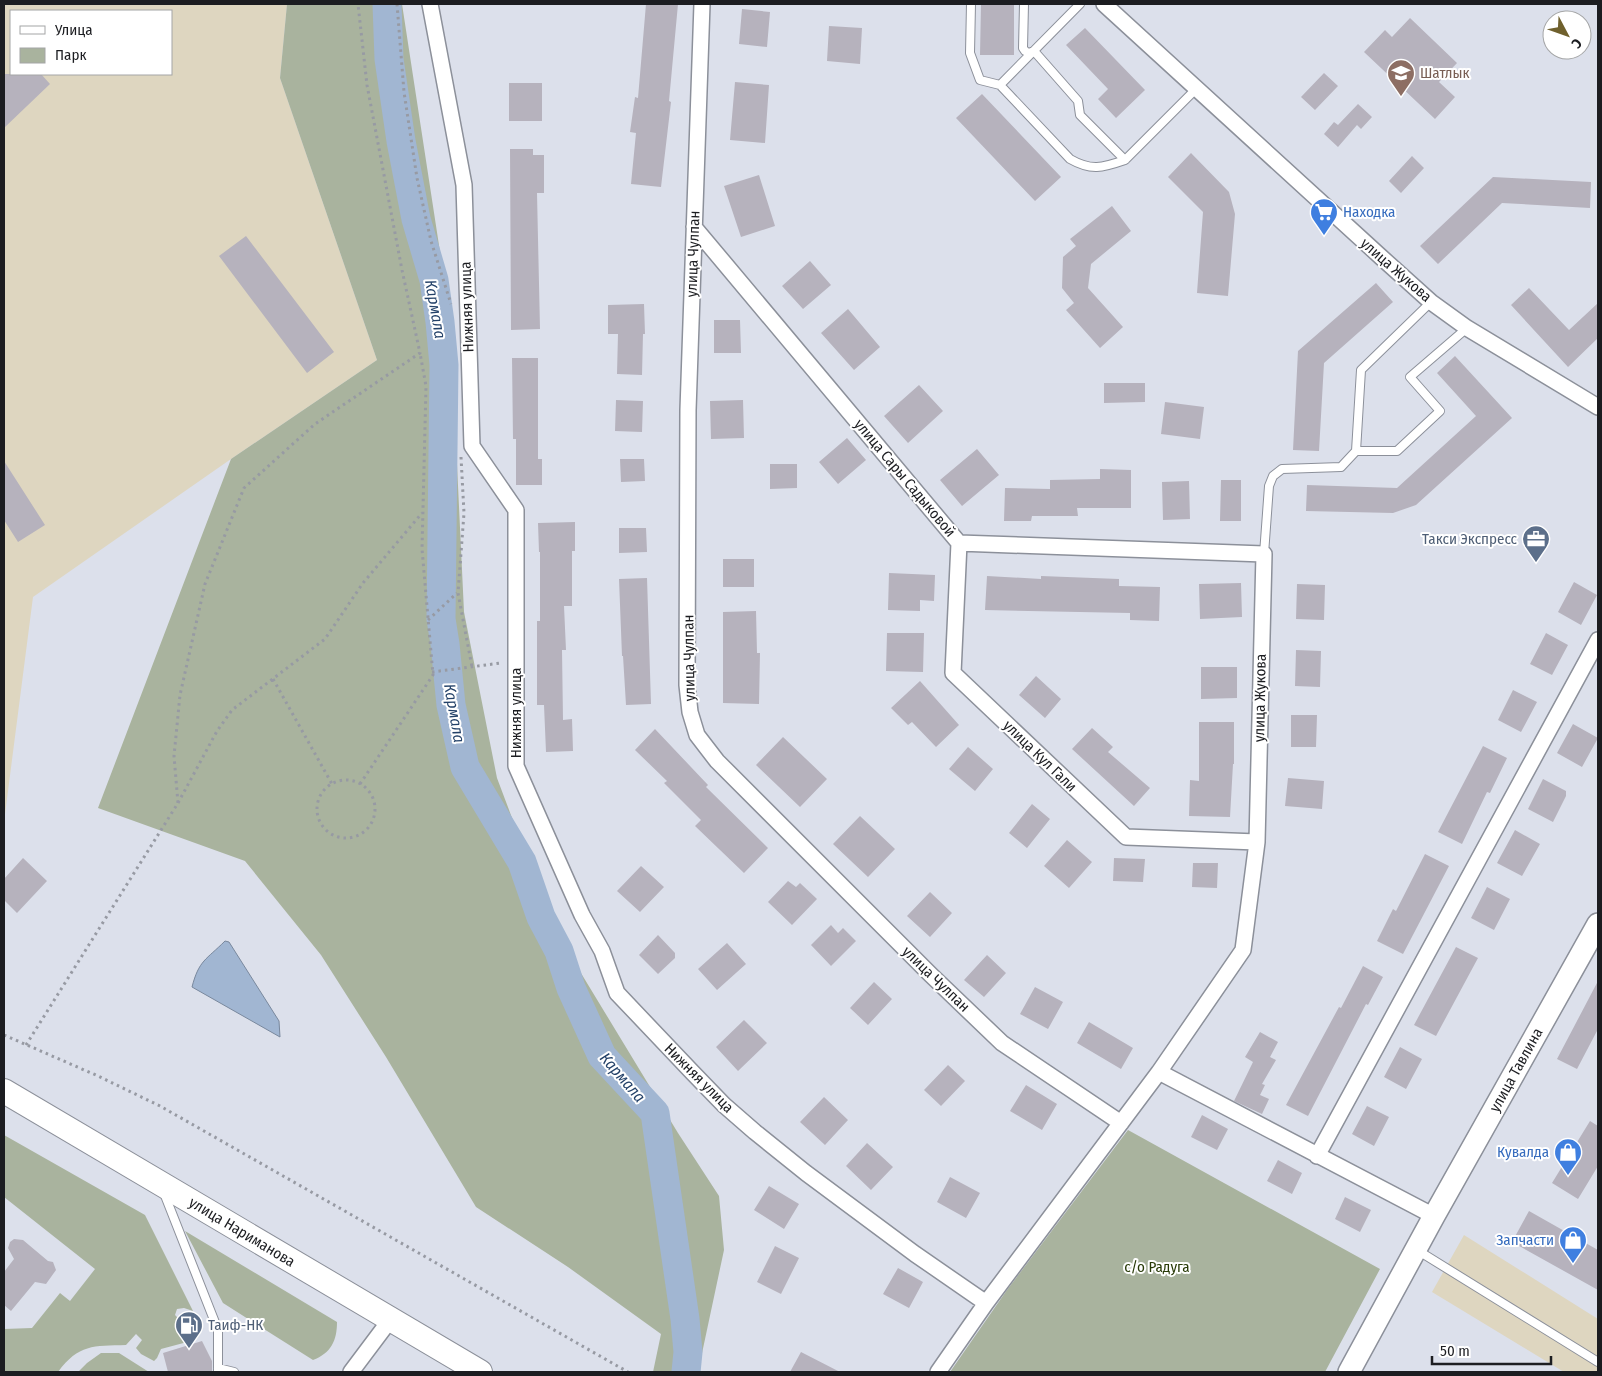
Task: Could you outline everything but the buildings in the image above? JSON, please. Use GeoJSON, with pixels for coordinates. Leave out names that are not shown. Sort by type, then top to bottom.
{"type":"FeatureCollection","features":[{"type":"Feature","properties":{"kind":"main road","name":"улица Тавлина"},"geometry":{"type":"LineString","coordinates":[[1349,1372],[1598,924]]}},
{"type":"Feature","properties":{"kind":"main road","name":"улица Нариманова"},"geometry":{"type":"LineString","coordinates":[[4,1091],[480,1372]]}},
{"type":"Feature","properties":{"kind":"street","name":"Нижняя улица"},"geometry":{"type":"LineString","coordinates":[[430,4],[464,184],[472,446],[516,510],[516,766],[582,916],[602,951],[617,993],[711,1092],[756,1132],[813,1179],[915,1254],[986,1303]]}},
{"type":"Feature","properties":{"kind":"street","name":"улица Чулпан"},"geometry":{"type":"LineString","coordinates":[[702,4],[688,410],[687,685],[690,712],[697,735],[717,762],[1002,1043],[1121,1123]]}},
{"type":"Feature","properties":{"kind":"street","name":"улица Жукова"},"geometry":{"type":"LineString","coordinates":[[1104,4],[1381,258],[1432,302],[1467,328],[1598,407]]}},
{"type":"Feature","properties":{"kind":"street","name":"улица Сары Садыковой"},"geometry":{"type":"LineString","coordinates":[[694,227],[959,543],[1264,554]]}},
{"type":"Feature","properties":{"kind":"street","name":"улица Кул Гали"},"geometry":{"type":"LineString","coordinates":[[959,543],[953,673],[1126,838],[1257,842]]}},
{"type":"Feature","properties":{"kind":"street","name":"улица Жукова"},"geometry":{"type":"LineString","coordinates":[[938,1372],[986,1303],[1159,1072],[1243,950],[1257,842],[1264,554]]}},
{"type":"Feature","properties":{"kind":"street"},"geometry":{"type":"LineString","coordinates":[[1317,1156],[1598,640]]}},
{"type":"Feature","properties":{"kind":"street"},"geometry":{"type":"LineString","coordinates":[[1159,1072],[1434,1216]]}},
{"type":"Feature","properties":{"kind":"street"},"geometry":{"type":"LineString","coordinates":[[350,1372],[390,1320]]}},
{"type":"Feature","properties":{"kind":"lane"},"geometry":{"type":"LineString","coordinates":[[971,4],[970,53],[980,80],[1000,85],[1070,159],[1080,165],[1091,168],[1103,167],[1125,160],[1196,89]]}},
{"type":"Feature","properties":{"kind":"lane"},"geometry":{"type":"LineString","coordinates":[[1024,4],[1023,48],[1029,53],[1034,51]]}},
{"type":"Feature","properties":{"kind":"lane"},"geometry":{"type":"LineString","coordinates":[[1000,85],[1080,4]]}},
{"type":"Feature","properties":{"kind":"lane"},"geometry":{"type":"LineString","coordinates":[[1034,51],[1078,101],[1080,115],[1125,160]]}},
{"type":"Feature","properties":{"kind":"lane"},"geometry":{"type":"LineString","coordinates":[[1264,554],[1269,486],[1273,476],[1282,469],[1341,467],[1356,451],[1362,370],[1432,302]]}},
{"type":"Feature","properties":{"kind":"lane"},"geometry":{"type":"LineString","coordinates":[[1356,451],[1397,451],[1440,411],[1410,377],[1467,328]]}},
{"type":"Feature","properties":{"kind":"lane"},"geometry":{"type":"LineString","coordinates":[[161,1184],[218,1330],[218,1370],[234,1372]]}},
{"type":"Feature","properties":{"kind":"lane"},"geometry":{"type":"LineString","coordinates":[[1416,1249],[1598,1362]]}},
{"type":"Feature","properties":{"kind":"path"},"geometry":{"type":"LineString","coordinates":[[358,4],[367,86],[426,386],[422,549],[435,672],[360,784]]}},
{"type":"Feature","properties":{"kind":"path"},"geometry":{"type":"LineString","coordinates":[[397,4],[404,92],[418,178],[431,241],[452,309]]}},
{"type":"Feature","properties":{"kind":"path"},"geometry":{"type":"LineString","coordinates":[[178,803],[174,756],[180,695],[205,584],[244,488],[315,424],[420,353]]}},
{"type":"Feature","properties":{"kind":"path"},"geometry":{"type":"LineString","coordinates":[[461,455],[464,512],[458,593],[470,667]]}},
{"type":"Feature","properties":{"kind":"path"},"geometry":{"type":"LineString","coordinates":[[26,1045],[178,803],[217,730],[232,710],[325,639],[363,583],[422,513]]}},
{"type":"Feature","properties":{"kind":"path"},"geometry":{"type":"LineString","coordinates":[[428,620],[458,593]]}},
{"type":"Feature","properties":{"kind":"path"},"geometry":{"type":"LineString","coordinates":[[435,672],[516,661]]}},
{"type":"Feature","properties":{"kind":"path"},"geometry":{"type":"LineString","coordinates":[[273,679],[332,784]]}},
{"type":"Feature","properties":{"kind":"path"},"geometry":{"type":"LineString","coordinates":[[346,780],[355,781],[370,792],[374,801],[374,819],[361,835],[342,839],[332,836],[319,822],[316,812],[317,802],[321,793],[332,784],[346,780]]}},
{"type":"Feature","properties":{"kind":"path"},"geometry":{"type":"LineString","coordinates":[[4,1035],[98,1076],[160,1106],[628,1372]]}},
{"type":"Feature","properties":{"kind":"shaded area"},"geometry":{"type":"Polygon","coordinates":[[[4,4],[287,4],[280,78],[377,360],[33,597],[4,822],[4,4]]]}},
{"type":"Feature","properties":{"kind":"shaded area"},"geometry":{"type":"Polygon","coordinates":[[[1464,1235],[1598,1319],[1598,1372],[1564,1372],[1432,1292],[1464,1235]]]}},
{"type":"Feature","properties":{"kind":"green space"},"geometry":{"type":"Polygon","coordinates":[[[287,4],[402,4],[450,317],[464,612],[497,778],[553,927],[678,1133],[719,1196],[724,1250],[698,1372],[653,1372],[661,1334],[568,1267],[476,1207],[386,1057],[321,955],[245,861],[98,808],[231,459],[377,360],[280,78],[287,4]]]}},
{"type":"Feature","properties":{"kind":"green space","name":"с/о Радуга"},"geometry":{"type":"Polygon","coordinates":[[[1128,1130],[1380,1269],[1325,1372],[950,1372],[1007,1290],[1128,1130]]]}},
{"type":"Feature","properties":{"kind":"green space"},"geometry":{"type":"Polygon","coordinates":[[[4,1135],[145,1215],[193,1311],[184,1308],[177,1309],[175,1315],[180,1320],[185,1321],[181,1325],[182,1329],[185,1331],[188,1329],[192,1332],[191,1341],[161,1349],[154,1361],[141,1354],[136,1348],[142,1340],[136,1334],[126,1345],[88,1348],[80,1351],[58,1372],[4,1372],[4,1329],[32,1328],[60,1293],[70,1301],[95,1269],[4,1197],[4,1135]]]}},
{"type":"Feature","properties":{"kind":"green space"},"geometry":{"type":"Polygon","coordinates":[[[185,1231],[337,1322],[336,1335],[329,1350],[313,1360],[223,1303],[185,1231]]]}},
{"type":"Feature","properties":{"kind":"green space"},"geometry":{"type":"Polygon","coordinates":[[[101,1353],[119,1353],[149,1372],[78,1372],[101,1353]]]}},
{"type":"Feature","properties":{"kind":"water"},"geometry":{"type":"Polygon","coordinates":[[[225,941],[229,942],[279,1021],[280,1037],[192,987],[197,971],[208,957],[225,941]]]}},
{"type":"Feature","properties":{"kind":"waterway","name":"Кармала"},"geometry":{"type":"LineString","coordinates":[[387,4],[389,59],[401,141],[416,219],[434,280],[444,365],[441,619],[451,705],[465,767],[522,862],[541,917],[559,951],[571,988],[602,1056],[655,1113],[685,1319],[688,1352],[686,1372]]}},
{"type":"Feature","properties":{"kind":"place","name":"Шатлык"},"geometry":{"type":"Point","coordinates":[1401,97]}},
{"type":"Feature","properties":{"kind":"place","name":"Находка"},"geometry":{"type":"Point","coordinates":[1324,236]}},
{"type":"Feature","properties":{"kind":"place","name":"Такси Экспресс"},"geometry":{"type":"Point","coordinates":[1536,563]}},
{"type":"Feature","properties":{"kind":"place","name":"Кувалда"},"geometry":{"type":"Point","coordinates":[1568,1176]}},
{"type":"Feature","properties":{"kind":"place","name":"Запчасти"},"geometry":{"type":"Point","coordinates":[1573,1264]}},
{"type":"Feature","properties":{"kind":"place","name":"Таиф-НК"},"geometry":{"type":"Point","coordinates":[189,1349]}}]}
